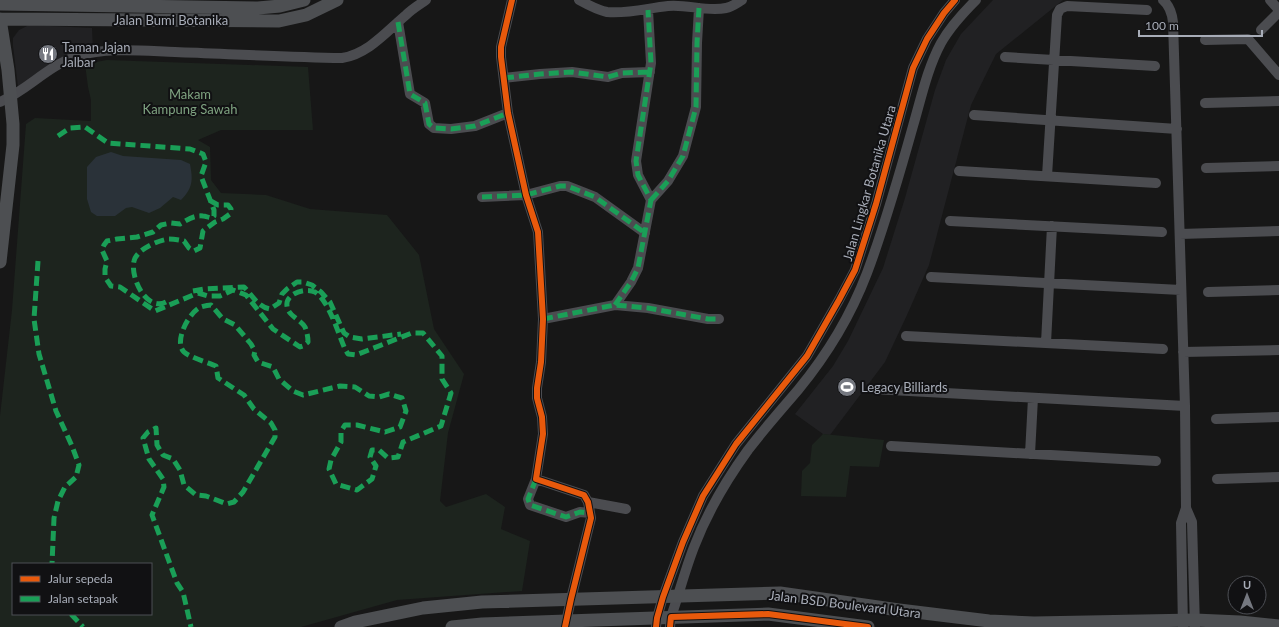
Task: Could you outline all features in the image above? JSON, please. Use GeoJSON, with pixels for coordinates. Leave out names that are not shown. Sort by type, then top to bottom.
{"type":"FeatureCollection","features":[{"type":"Feature","properties":{"kind":"main road","name":"Jalan Bumi Botanika"},"geometry":{"type":"LineString","coordinates":[[0,4],[258,8],[280,6],[304,0]]}},
{"type":"Feature","properties":{"kind":"main road","name":"Jalan Bumi Botanika"},"geometry":{"type":"LineString","coordinates":[[0,19],[279,21],[306,15],[337,0]]}},
{"type":"Feature","properties":{"kind":"main road"},"geometry":{"type":"LineString","coordinates":[[0,19],[5,47],[6,100],[13,145],[0,262]]}},
{"type":"Feature","properties":{"kind":"main road","name":"Jalan BSD Boulevard Utara"},"geometry":{"type":"LineString","coordinates":[[341,627],[356,622],[423,608],[482,602],[780,593],[989,621],[1034,623],[1189,624],[1240,622],[1279,626]]}},
{"type":"Feature","properties":{"kind":"main road","name":"Jalan BSD Boulevard Utara"},"geometry":{"type":"LineString","coordinates":[[452,627],[482,624],[566,624],[619,619],[671,622],[768,614],[868,627]]}},
{"type":"Feature","properties":{"kind":"street"},"geometry":{"type":"LineString","coordinates":[[6,100],[58,64],[76,56],[99,52],[144,51],[342,58],[358,54],[386,35],[414,8],[426,0]]}},
{"type":"Feature","properties":{"kind":"street"},"geometry":{"type":"LineString","coordinates":[[512,0],[502,46],[504,78],[508,113],[526,195],[538,232],[543,319],[541,362],[537,388],[537,398],[542,417],[543,434],[536,479],[528,499],[530,505],[566,517],[580,512],[590,513]]}},
{"type":"Feature","properties":{"kind":"street"},"geometry":{"type":"LineString","coordinates":[[579,0],[607,12],[648,10],[668,6],[726,8],[742,0]]}},
{"type":"Feature","properties":{"kind":"street"},"geometry":{"type":"LineString","coordinates":[[944,13],[945,0]]}},
{"type":"Feature","properties":{"kind":"street","name":"Jalan Lingkar Botanika Utara"},"geometry":{"type":"LineString","coordinates":[[657,622],[663,597],[682,542],[703,496],[736,444],[807,356],[855,270],[913,68],[927,39],[944,13],[955,0]]}},
{"type":"Feature","properties":{"kind":"street","name":"Jalan Lingkar Botanika Utara"},"geometry":{"type":"LineString","coordinates":[[671,622],[694,547],[715,502],[767,425],[798,389],[834,340],[854,304],[882,229],[929,70],[941,43],[958,19],[976,0]]}},
{"type":"Feature","properties":{"kind":"street"},"geometry":{"type":"LineString","coordinates":[[1163,0],[1168,5],[1174,22],[1185,406],[1186,508],[1192,522],[1193,546],[1189,624]]}},
{"type":"Feature","properties":{"kind":"street"},"geometry":{"type":"LineString","coordinates":[[1261,30],[1279,11],[1270,0]]}},
{"type":"Feature","properties":{"kind":"street"},"geometry":{"type":"LineString","coordinates":[[1047,176],[1057,15],[1060,9],[1067,6],[1147,10]]}},
{"type":"Feature","properties":{"kind":"street"},"geometry":{"type":"LineString","coordinates":[[615,305],[631,282],[638,268],[651,200],[668,181],[684,156],[696,108],[699,8]]}},
{"type":"Feature","properties":{"kind":"street"},"geometry":{"type":"LineString","coordinates":[[648,10],[652,50],[636,161],[638,175],[651,200]]}},
{"type":"Feature","properties":{"kind":"street"},"geometry":{"type":"LineString","coordinates":[[398,22],[410,94],[425,103],[429,124],[434,128],[451,129],[475,126],[508,113]]}},
{"type":"Feature","properties":{"kind":"street"},"geometry":{"type":"LineString","coordinates":[[1205,40],[1248,40],[1279,75]]}},
{"type":"Feature","properties":{"kind":"street"},"geometry":{"type":"LineString","coordinates":[[1004,57],[1155,66]]}},
{"type":"Feature","properties":{"kind":"street"},"geometry":{"type":"LineString","coordinates":[[504,78],[572,72],[608,77],[622,73],[650,72]]}},
{"type":"Feature","properties":{"kind":"street"},"geometry":{"type":"LineString","coordinates":[[1205,103],[1279,100]]}},
{"type":"Feature","properties":{"kind":"street"},"geometry":{"type":"LineString","coordinates":[[974,115],[1177,129]]}},
{"type":"Feature","properties":{"kind":"street"},"geometry":{"type":"LineString","coordinates":[[1206,168],[1279,166]]}},
{"type":"Feature","properties":{"kind":"street"},"geometry":{"type":"LineString","coordinates":[[959,171],[1156,182]]}},
{"type":"Feature","properties":{"kind":"street"},"geometry":{"type":"LineString","coordinates":[[482,197],[526,195],[560,186],[574,188],[595,197],[645,233]]}},
{"type":"Feature","properties":{"kind":"street"},"geometry":{"type":"LineString","coordinates":[[950,221],[1162,232]]}},
{"type":"Feature","properties":{"kind":"street"},"geometry":{"type":"LineString","coordinates":[[869,225],[882,229]]}},
{"type":"Feature","properties":{"kind":"street"},"geometry":{"type":"LineString","coordinates":[[1046,343],[1052,226]]}},
{"type":"Feature","properties":{"kind":"street"},"geometry":{"type":"LineString","coordinates":[[1180,234],[1279,230]]}},
{"type":"Feature","properties":{"kind":"street"},"geometry":{"type":"LineString","coordinates":[[931,277],[1181,290]]}},
{"type":"Feature","properties":{"kind":"street"},"geometry":{"type":"LineString","coordinates":[[1208,292],[1279,290]]}},
{"type":"Feature","properties":{"kind":"street"},"geometry":{"type":"LineString","coordinates":[[543,319],[615,305],[648,308],[708,320],[719,320]]}},
{"type":"Feature","properties":{"kind":"street"},"geometry":{"type":"LineString","coordinates":[[906,336],[1163,349]]}},
{"type":"Feature","properties":{"kind":"street"},"geometry":{"type":"LineString","coordinates":[[1183,352],[1279,350]]}},
{"type":"Feature","properties":{"kind":"street"},"geometry":{"type":"LineString","coordinates":[[873,389],[1185,406]]}},
{"type":"Feature","properties":{"kind":"street"},"geometry":{"type":"LineString","coordinates":[[1030,454],[1033,398]]}},
{"type":"Feature","properties":{"kind":"street"},"geometry":{"type":"LineString","coordinates":[[1216,419],[1279,417]]}},
{"type":"Feature","properties":{"kind":"street"},"geometry":{"type":"LineString","coordinates":[[891,446],[1156,460]]}},
{"type":"Feature","properties":{"kind":"street"},"geometry":{"type":"LineString","coordinates":[[1217,479],[1279,477]]}},
{"type":"Feature","properties":{"kind":"street"},"geometry":{"type":"LineString","coordinates":[[536,479],[584,495],[588,502],[591,518],[566,624]]}},
{"type":"Feature","properties":{"kind":"street"},"geometry":{"type":"LineString","coordinates":[[588,502],[626,509]]}},
{"type":"Feature","properties":{"kind":"street"},"geometry":{"type":"LineString","coordinates":[[1186,508],[1180,522],[1189,624]]}},
{"type":"Feature","properties":{"kind":"street"},"geometry":{"type":"LineString","coordinates":[[1181,546],[1193,546]]}},
{"type":"Feature","properties":{"kind":"street"},"geometry":{"type":"LineString","coordinates":[[619,619],[634,627]]}},
{"type":"Feature","properties":{"kind":"shaded area"},"geometry":{"type":"Polygon","coordinates":[[[993,0],[1063,0],[996,54],[971,105],[929,265],[907,315],[885,362],[830,435],[823,434],[795,414],[833,366],[848,341],[883,268],[905,198],[935,90],[946,60],[961,34],[993,0]]]}},
{"type":"Feature","properties":{"kind":"shaded area","name":"Taman Jajan Jalbar"},"geometry":{"type":"Polygon","coordinates":[[[29,25],[92,28],[93,51],[18,87],[13,38],[19,30],[29,25]]]}},
{"type":"Feature","properties":{"kind":"shaded area"},"geometry":{"type":"Polygon","coordinates":[[[111,152],[123,156],[181,160],[190,164],[192,179],[190,188],[181,200],[173,197],[160,208],[149,213],[132,207],[126,208],[115,216],[97,216],[91,212],[87,199],[87,167],[96,157],[111,152]]]}},
{"type":"Feature","properties":{"kind":"green space","name":"Makam Kampung Sawah"},"geometry":{"type":"Polygon","coordinates":[[[107,60],[308,67],[313,130],[221,130],[198,140],[210,147],[211,180],[221,193],[266,195],[310,209],[387,215],[419,255],[434,329],[464,374],[448,433],[440,501],[446,507],[486,494],[505,507],[501,529],[530,541],[522,591],[397,600],[301,627],[0,627],[0,416],[12,310],[26,124],[35,118],[91,121],[91,100],[85,64],[107,60]]]}},
{"type":"Feature","properties":{"kind":"green space"},"geometry":{"type":"Polygon","coordinates":[[[823,434],[884,440],[879,467],[850,466],[846,497],[801,496],[802,471],[810,463],[812,445],[823,434]]]}},
{"type":"Feature","properties":{"kind":"marked path"},"geometry":{"type":"LineString","coordinates":[[651,200],[668,181],[683,156],[696,107],[699,8]]}},
{"type":"Feature","properties":{"kind":"marked path"},"geometry":{"type":"LineString","coordinates":[[615,305],[631,282],[638,268],[651,200],[638,175],[636,161],[651,63],[648,10]]}},
{"type":"Feature","properties":{"kind":"marked path"},"geometry":{"type":"LineString","coordinates":[[398,22],[410,94],[425,103],[429,124],[434,128],[451,129],[475,126],[508,113]]}},
{"type":"Feature","properties":{"kind":"marked path"},"geometry":{"type":"LineString","coordinates":[[504,78],[572,72],[608,77],[622,73],[650,72]]}},
{"type":"Feature","properties":{"kind":"marked path"},"geometry":{"type":"LineString","coordinates":[[58,136],[70,128],[85,127],[108,143],[190,149],[203,154],[206,162],[201,176],[214,210],[214,216],[212,218],[197,216],[180,224],[171,223],[161,225],[153,232],[137,237],[107,241],[102,250],[107,261],[105,277],[111,286],[120,287],[155,311],[198,293],[208,296],[220,296],[233,290],[246,295],[273,329],[300,347],[308,342],[308,336],[303,324],[292,315],[288,309],[287,302],[289,298],[296,293],[306,290],[311,291],[315,292],[325,302],[348,354],[356,355],[412,333],[423,333],[442,356],[442,379],[451,393],[441,426],[403,442],[398,457],[388,458],[379,450],[372,450],[370,457],[376,466],[372,479],[357,490],[336,484],[329,469],[331,460],[341,442],[341,431],[345,425],[357,425],[385,432],[400,427],[406,411],[402,398],[389,394],[379,397],[369,396],[355,387],[340,386],[303,395],[293,391],[279,379],[273,367],[258,362],[251,344],[235,325],[223,319],[211,305],[201,307],[192,314],[184,327],[180,341],[184,352],[194,358],[216,366],[218,378],[244,395],[254,409],[271,423],[275,430],[275,437],[243,492],[234,502],[227,504],[206,496],[196,495],[184,485],[180,470],[173,459],[163,455],[157,445],[156,428],[148,432],[143,438],[149,459],[163,479],[164,487],[152,515],[177,583],[183,592],[191,627]]}},
{"type":"Feature","properties":{"kind":"marked path"},"geometry":{"type":"LineString","coordinates":[[482,197],[526,195],[560,186],[567,186],[595,197],[645,233]]}},
{"type":"Feature","properties":{"kind":"marked path"},"geometry":{"type":"LineString","coordinates":[[166,302],[159,304],[146,298],[134,276],[134,261],[143,249],[159,241],[169,239],[184,241],[189,248],[194,251],[200,248],[203,231],[215,222],[230,214],[231,209],[228,205],[218,205],[209,200]]}},
{"type":"Feature","properties":{"kind":"marked path"},"geometry":{"type":"LineString","coordinates":[[38,261],[34,319],[39,354],[56,411],[79,465],[76,477],[65,487],[58,501],[54,518],[52,563]]}},
{"type":"Feature","properties":{"kind":"marked path"},"geometry":{"type":"LineString","coordinates":[[193,291],[244,287],[262,306],[270,309],[279,303],[282,294],[287,289],[297,282],[303,282],[312,285],[330,302],[344,333],[350,337],[362,339],[401,334]]}},
{"type":"Feature","properties":{"kind":"marked path"},"geometry":{"type":"LineString","coordinates":[[543,319],[615,305],[648,308],[708,319],[719,319]]}},
{"type":"Feature","properties":{"kind":"marked path"},"geometry":{"type":"LineString","coordinates":[[536,479],[528,499],[530,505],[566,517],[580,512],[590,513]]}},
{"type":"Feature","properties":{"kind":"marked path"},"geometry":{"type":"LineString","coordinates":[[72,615],[83,627]]}},
{"type":"Feature","properties":{"kind":"cycle path"},"geometry":{"type":"LineString","coordinates":[[512,0],[501,47],[501,57],[508,113],[526,195],[538,232],[543,319],[541,362],[537,388],[537,398],[542,417],[543,434],[536,479],[584,495],[588,502],[591,518],[565,627]]}},
{"type":"Feature","properties":{"kind":"cycle path"},"geometry":{"type":"LineString","coordinates":[[656,627],[663,597],[683,542],[703,496],[736,444],[807,356],[855,270],[876,204],[913,68],[927,39],[944,13],[955,0]]}},
{"type":"Feature","properties":{"kind":"cycle path"},"geometry":{"type":"LineString","coordinates":[[670,627],[671,617],[768,614],[868,627]]}},
{"type":"Feature","properties":{"kind":"place","name":"Taman Jajan Jalbar"},"geometry":{"type":"Point","coordinates":[48,54]}},
{"type":"Feature","properties":{"kind":"place","name":"Legacy Billiards"},"geometry":{"type":"Point","coordinates":[847,387]}}]}
